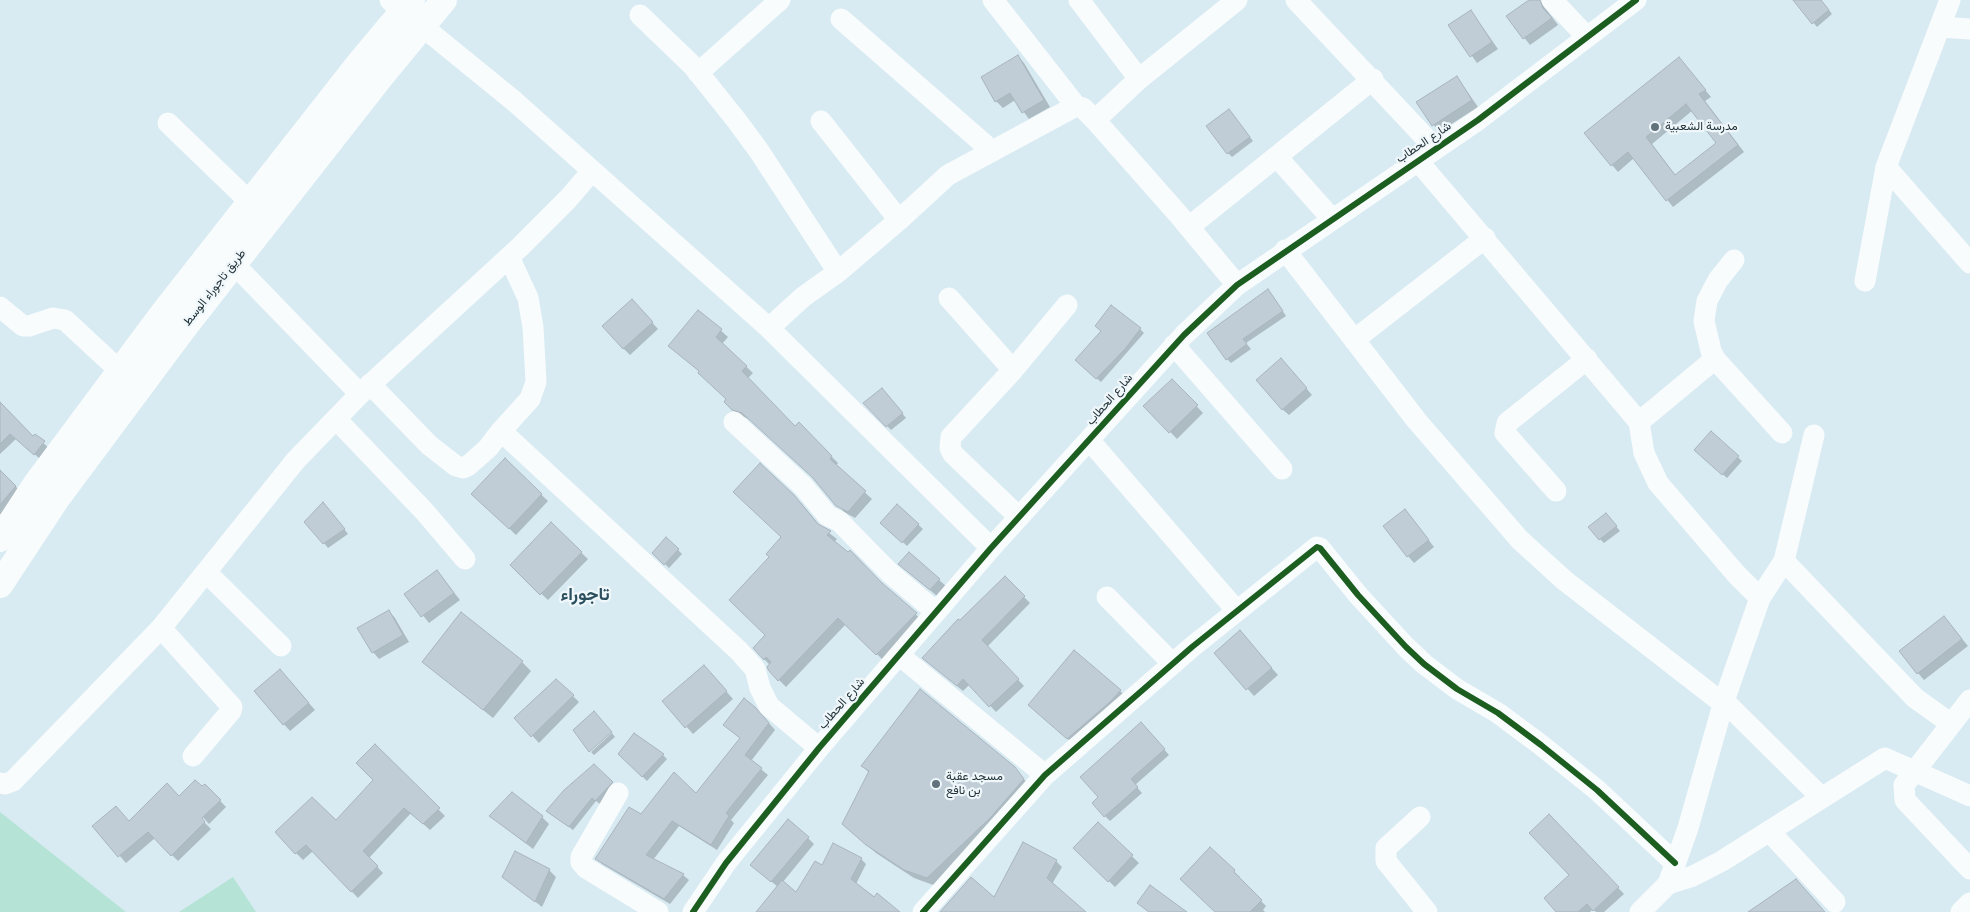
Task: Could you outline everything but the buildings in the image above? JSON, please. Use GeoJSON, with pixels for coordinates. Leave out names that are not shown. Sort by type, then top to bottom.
{"type":"FeatureCollection","features":[{"type":"Feature","properties":{"kind":"main road","name":"طريق تاجوراء الوسط"},"geometry":{"type":"LineString","coordinates":[[0,585],[56,500],[234,264],[407,9],[444,0]]}},
{"type":"Feature","properties":{"kind":"main road"},"geometry":{"type":"LineString","coordinates":[[0,539],[35,486],[250,202],[407,9]]}},
{"type":"Feature","properties":{"kind":"street"},"geometry":{"type":"LineString","coordinates":[[698,73],[780,0]]}},
{"type":"Feature","properties":{"kind":"street"},"geometry":{"type":"LineString","coordinates":[[992,0],[1076,106],[1083,108],[1095,120],[1237,285]]}},
{"type":"Feature","properties":{"kind":"street"},"geometry":{"type":"LineString","coordinates":[[1079,0],[1139,79]]}},
{"type":"Feature","properties":{"kind":"street"},"geometry":{"type":"LineString","coordinates":[[1095,120],[1139,79],[1237,0]]}},
{"type":"Feature","properties":{"kind":"street"},"geometry":{"type":"LineString","coordinates":[[1296,0],[1436,149]]}},
{"type":"Feature","properties":{"kind":"street"},"geometry":{"type":"LineString","coordinates":[[1552,0],[1587,37]]}},
{"type":"Feature","properties":{"kind":"street","name":"شارع الحطاب"},"geometry":{"type":"LineString","coordinates":[[693,912],[726,863],[819,748],[991,548],[1090,441],[1174,345],[1237,285],[1285,250],[1436,149],[1508,98],[1636,0]]}},
{"type":"Feature","properties":{"kind":"street"},"geometry":{"type":"LineString","coordinates":[[1865,281],[1886,167],[1950,0]]}},
{"type":"Feature","properties":{"kind":"street"},"geometry":{"type":"LineString","coordinates":[[407,9],[514,101],[769,328],[991,548]]}},
{"type":"Feature","properties":{"kind":"street"},"geometry":{"type":"LineString","coordinates":[[640,15],[698,73],[759,151],[838,272]]}},
{"type":"Feature","properties":{"kind":"street"},"geometry":{"type":"LineString","coordinates":[[841,19],[991,150]]}},
{"type":"Feature","properties":{"kind":"street"},"geometry":{"type":"LineString","coordinates":[[1940,27],[1970,29]]}},
{"type":"Feature","properties":{"kind":"street"},"geometry":{"type":"LineString","coordinates":[[1189,227],[1372,79]]}},
{"type":"Feature","properties":{"kind":"street"},"geometry":{"type":"LineString","coordinates":[[769,328],[803,297],[838,272],[899,220],[948,174],[1076,106]]}},
{"type":"Feature","properties":{"kind":"street"},"geometry":{"type":"LineString","coordinates":[[821,121],[899,220]]}},
{"type":"Feature","properties":{"kind":"street"},"geometry":{"type":"LineString","coordinates":[[168,123],[250,202]]}},
{"type":"Feature","properties":{"kind":"street"},"geometry":{"type":"LineString","coordinates":[[1277,157],[1332,219]]}},
{"type":"Feature","properties":{"kind":"street"},"geometry":{"type":"LineString","coordinates":[[1418,161],[1640,422],[1644,453],[1658,483],[1737,576],[1760,598]]}},
{"type":"Feature","properties":{"kind":"street"},"geometry":{"type":"LineString","coordinates":[[1886,167],[1970,263]]}},
{"type":"Feature","properties":{"kind":"street"},"geometry":{"type":"LineString","coordinates":[[0,783],[5,784],[13,781],[161,628],[296,460],[365,389],[509,257],[568,199],[592,171]]}},
{"type":"Feature","properties":{"kind":"street"},"geometry":{"type":"LineString","coordinates":[[1354,340],[1485,238]]}},
{"type":"Feature","properties":{"kind":"street"},"geometry":{"type":"LineString","coordinates":[[1285,250],[1417,421],[1520,540],[1571,585],[1716,698],[1724,701],[1822,798]]}},
{"type":"Feature","properties":{"kind":"street"},"geometry":{"type":"LineString","coordinates":[[234,264],[365,389],[429,445],[456,466],[464,468],[488,448],[530,399],[536,382],[533,327],[528,298],[509,257]]}},
{"type":"Feature","properties":{"kind":"street"},"geometry":{"type":"LineString","coordinates":[[1734,260],[1718,280],[1707,302],[1704,321],[1715,359],[1782,433]]}},
{"type":"Feature","properties":{"kind":"street"},"geometry":{"type":"LineString","coordinates":[[949,298],[1013,370]]}},
{"type":"Feature","properties":{"kind":"street"},"geometry":{"type":"LineString","coordinates":[[1019,518],[950,448],[951,437],[1013,370],[1066,305]]}},
{"type":"Feature","properties":{"kind":"street"},"geometry":{"type":"LineString","coordinates":[[0,307],[24,326],[53,318],[65,320],[120,372]]}},
{"type":"Feature","properties":{"kind":"street"},"geometry":{"type":"LineString","coordinates":[[1174,345],[1282,469]]}},
{"type":"Feature","properties":{"kind":"street"},"geometry":{"type":"LineString","coordinates":[[1556,491],[1505,433],[1507,423],[1587,359]]}},
{"type":"Feature","properties":{"kind":"street"},"geometry":{"type":"LineString","coordinates":[[1640,422],[1715,359]]}},
{"type":"Feature","properties":{"kind":"street"},"geometry":{"type":"LineString","coordinates":[[336,419],[424,511],[465,558]]}},
{"type":"Feature","properties":{"kind":"street"},"geometry":{"type":"LineString","coordinates":[[734,422],[802,486],[828,516],[839,521],[890,573],[936,612]]}},
{"type":"Feature","properties":{"kind":"street"},"geometry":{"type":"LineString","coordinates":[[501,431],[739,650],[753,666],[760,688],[769,706],[819,748]]}},
{"type":"Feature","properties":{"kind":"street"},"geometry":{"type":"LineString","coordinates":[[1640,912],[1668,884],[1724,701],[1760,598],[1784,561],[1814,435]]}},
{"type":"Feature","properties":{"kind":"street"},"geometry":{"type":"LineString","coordinates":[[1090,441],[1237,611]]}},
{"type":"Feature","properties":{"kind":"street"},"geometry":{"type":"LineString","coordinates":[[923,912],[1045,775],[1173,664],[1314,548],[1320,548],[1358,595],[1424,664],[1457,689],[1498,713],[1541,745],[1597,790],[1675,864]]}},
{"type":"Feature","properties":{"kind":"street"},"geometry":{"type":"LineString","coordinates":[[1784,561],[1915,698],[1950,723]]}},
{"type":"Feature","properties":{"kind":"street"},"geometry":{"type":"LineString","coordinates":[[207,573],[281,646]]}},
{"type":"Feature","properties":{"kind":"street"},"geometry":{"type":"LineString","coordinates":[[1107,597],[1173,664]]}},
{"type":"Feature","properties":{"kind":"street"},"geometry":{"type":"LineString","coordinates":[[161,628],[232,707],[231,711],[193,756]]}},
{"type":"Feature","properties":{"kind":"street"},"geometry":{"type":"LineString","coordinates":[[899,655],[1045,775]]}},
{"type":"Feature","properties":{"kind":"street"},"geometry":{"type":"LineString","coordinates":[[1970,700],[1950,723],[1904,785],[1905,800],[1970,869]]}},
{"type":"Feature","properties":{"kind":"street"},"geometry":{"type":"LineString","coordinates":[[1668,884],[1693,876],[1722,861],[1885,758],[1970,796]]}},
{"type":"Feature","properties":{"kind":"street"},"geometry":{"type":"LineString","coordinates":[[618,793],[581,858],[581,862],[586,868],[658,912]]}},
{"type":"Feature","properties":{"kind":"street"},"geometry":{"type":"LineString","coordinates":[[1420,817],[1386,848],[1386,862],[1428,912]]}},
{"type":"Feature","properties":{"kind":"street"},"geometry":{"type":"LineString","coordinates":[[1769,832],[1835,902]]}},
{"type":"Feature","properties":{"kind":"street"},"geometry":{"type":"LineString","coordinates":[[1961,912],[1970,903]]}},
{"type":"Feature","properties":{"kind":"green space"},"geometry":{"type":"Polygon","coordinates":[[[0,812],[126,912],[0,912],[0,812]]]}},
{"type":"Feature","properties":{"kind":"green space"},"geometry":{"type":"Polygon","coordinates":[[[233,877],[256,912],[179,912],[233,877]]]}},
{"type":"Feature","properties":{"kind":"cycle path"},"geometry":{"type":"LineString","coordinates":[[693,912],[726,863],[819,748],[991,548],[1184,335],[1237,285],[1478,120],[1636,0]]}},
{"type":"Feature","properties":{"kind":"cycle path"},"geometry":{"type":"LineString","coordinates":[[923,912],[1045,775],[1192,647],[1317,547],[1320,548],[1358,595],[1424,664],[1457,689],[1498,713],[1541,745],[1597,790],[1675,863]]}},
{"type":"Feature","properties":{"kind":"place","name":"مدرسة الشعبية"},"geometry":{"type":"Point","coordinates":[1655,127]}},
{"type":"Feature","properties":{"kind":"place","name":"مسجد عقبة بن نافع"},"geometry":{"type":"Point","coordinates":[936,784]}},
{"type":"Feature","properties":{"kind":"district","name":"تاجوراء"},"geometry":{"type":"Point","coordinates":[585,596]}}]}
